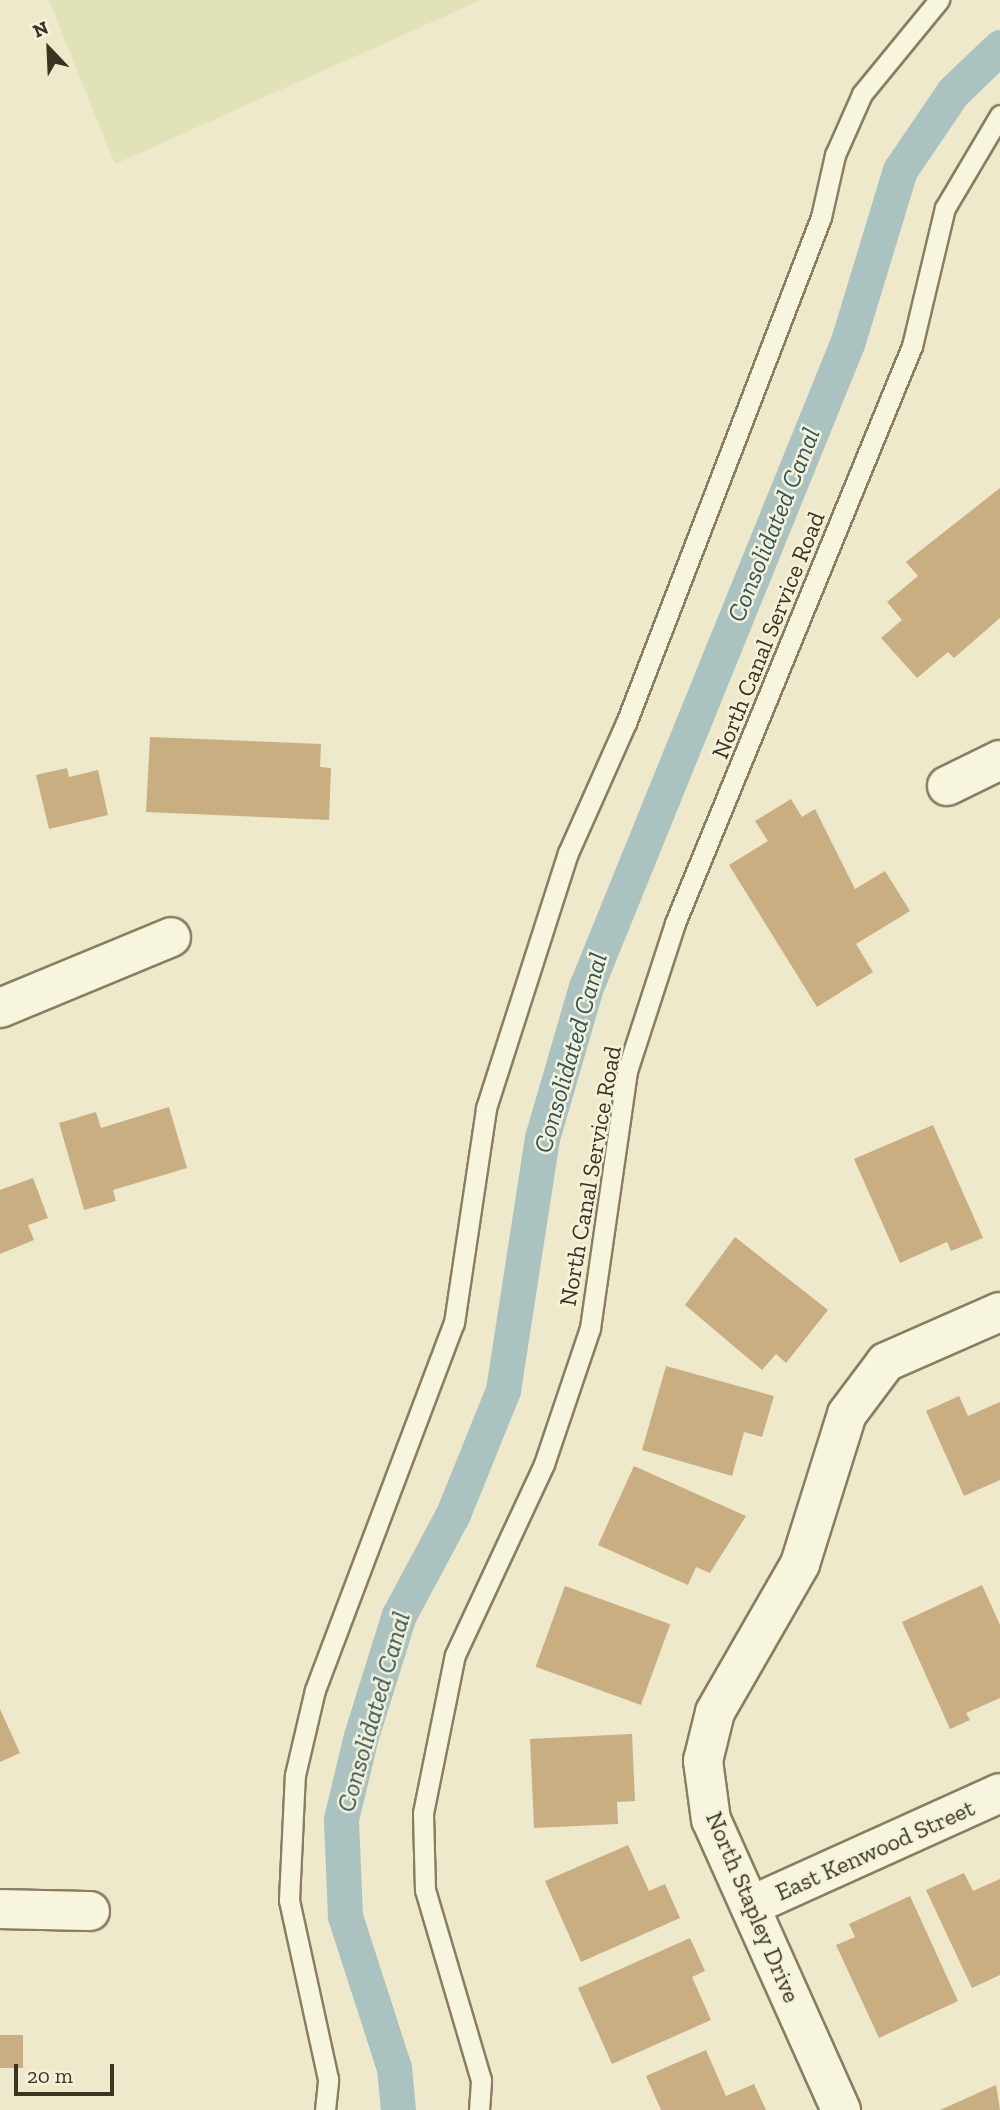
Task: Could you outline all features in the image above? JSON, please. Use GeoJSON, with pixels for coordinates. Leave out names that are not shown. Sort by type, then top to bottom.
{"type":"FeatureCollection","features":[{"type":"Feature","properties":{"kind":"street"},"geometry":{"type":"LineString","coordinates":[[947,786],[1000,760]]}},
{"type":"Feature","properties":{"kind":"street"},"geometry":{"type":"LineString","coordinates":[[0,1008],[171,937]]}},
{"type":"Feature","properties":{"kind":"street","name":"North Stapley Drive"},"geometry":{"type":"LineString","coordinates":[[841,2110],[711,1820],[703,1761],[715,1712],[800,1564],[847,1414],[886,1362],[1000,1312]]}},
{"type":"Feature","properties":{"kind":"street","name":"East Kenwood Street"},"geometry":{"type":"LineString","coordinates":[[750,1906],[1000,1793]]}},
{"type":"Feature","properties":{"kind":"street"},"geometry":{"type":"LineString","coordinates":[[0,1909],[90,1912]]}},
{"type":"Feature","properties":{"kind":"lane"},"geometry":{"type":"LineString","coordinates":[[325,2110],[328,2079],[289,1900],[295,1775],[315,1690],[454,1323],[486,1108],[568,853],[626,723],[821,217],[835,155],[862,94],[939,0]]}},
{"type":"Feature","properties":{"kind":"lane","name":"North Canal Service Road"},"geometry":{"type":"LineString","coordinates":[[479,2110],[481,2080],[425,1890],[423,1813],[455,1655],[544,1464],[590,1328],[627,1071],[675,923],[912,346],[945,208],[1000,116]]}},
{"type":"Feature","properties":{"kind":"green space"},"geometry":{"type":"Polygon","coordinates":[[[49,0],[481,0],[115,164],[49,0]]]}},
{"type":"Feature","properties":{"kind":"building"},"geometry":{"type":"Polygon","coordinates":[[[1000,488],[1000,618],[954,658],[948,652],[917,678],[881,638],[902,620],[887,602],[918,576],[906,562],[1000,488]]]}},
{"type":"Feature","properties":{"kind":"building"},"geometry":{"type":"Polygon","coordinates":[[[150,737],[321,744],[320,767],[331,768],[329,820],[146,812],[150,737]]]}},
{"type":"Feature","properties":{"kind":"building"},"geometry":{"type":"Polygon","coordinates":[[[67,768],[69,777],[98,770],[108,815],[49,829],[36,775],[67,768]]]}},
{"type":"Feature","properties":{"kind":"building"},"geometry":{"type":"Polygon","coordinates":[[[791,799],[802,817],[815,809],[855,889],[885,871],[910,911],[856,944],[873,972],[817,1007],[729,865],[768,841],[755,821],[791,799]]]}},
{"type":"Feature","properties":{"kind":"building"},"geometry":{"type":"Polygon","coordinates":[[[169,1107],[187,1168],[113,1190],[116,1201],[84,1210],[59,1123],[96,1112],[101,1128],[169,1107]]]}},
{"type":"Feature","properties":{"kind":"building"},"geometry":{"type":"Polygon","coordinates":[[[933,1125],[983,1238],[951,1251],[947,1242],[900,1263],[854,1159],[933,1125]]]}},
{"type":"Feature","properties":{"kind":"building"},"geometry":{"type":"Polygon","coordinates":[[[33,1178],[48,1218],[28,1225],[34,1240],[0,1254],[0,1190],[33,1178]]]}},
{"type":"Feature","properties":{"kind":"building"},"geometry":{"type":"Polygon","coordinates":[[[735,1237],[828,1310],[786,1363],[776,1354],[762,1370],[685,1305],[735,1237]]]}},
{"type":"Feature","properties":{"kind":"building"},"geometry":{"type":"Polygon","coordinates":[[[666,1366],[774,1396],[762,1437],[744,1432],[732,1476],[642,1450],[666,1366]]]}},
{"type":"Feature","properties":{"kind":"building"},"geometry":{"type":"Polygon","coordinates":[[[959,1396],[968,1416],[1000,1402],[1000,1480],[964,1496],[926,1411],[959,1396]]]}},
{"type":"Feature","properties":{"kind":"building"},"geometry":{"type":"Polygon","coordinates":[[[634,1466],[746,1516],[710,1573],[696,1567],[688,1585],[598,1545],[634,1466]]]}},
{"type":"Feature","properties":{"kind":"building"},"geometry":{"type":"Polygon","coordinates":[[[982,1585],[1000,1625],[1000,1698],[966,1713],[970,1720],[950,1729],[902,1622],[982,1585]]]}},
{"type":"Feature","properties":{"kind":"building"},"geometry":{"type":"Polygon","coordinates":[[[565,1586],[670,1624],[641,1705],[536,1667],[565,1586]]]}},
{"type":"Feature","properties":{"kind":"building"},"geometry":{"type":"Polygon","coordinates":[[[0,1709],[20,1753],[0,1762],[0,1709]]]}},
{"type":"Feature","properties":{"kind":"building"},"geometry":{"type":"Polygon","coordinates":[[[632,1734],[635,1801],[617,1802],[618,1824],[534,1828],[530,1739],[632,1734]]]}},
{"type":"Feature","properties":{"kind":"building"},"geometry":{"type":"Polygon","coordinates":[[[628,1845],[649,1891],[665,1884],[680,1918],[581,1962],[545,1881],[628,1845]]]}},
{"type":"Feature","properties":{"kind":"building"},"geometry":{"type":"Polygon","coordinates":[[[964,1873],[973,1891],[1000,1879],[1000,1975],[972,1988],[926,1890],[964,1873]]]}},
{"type":"Feature","properties":{"kind":"building"},"geometry":{"type":"Polygon","coordinates":[[[910,1896],[958,2001],[879,2038],[836,1945],[855,1937],[849,1924],[910,1896]]]}},
{"type":"Feature","properties":{"kind":"building"},"geometry":{"type":"Polygon","coordinates":[[[690,1938],[705,1971],[692,1977],[711,2020],[612,2064],[578,1988],[690,1938]]]}},
{"type":"Feature","properties":{"kind":"building"},"geometry":{"type":"Polygon","coordinates":[[[0,2035],[23,2035],[23,2068],[0,2068],[0,2035]]]}},
{"type":"Feature","properties":{"kind":"building"},"geometry":{"type":"Polygon","coordinates":[[[706,2050],[726,2096],[754,2084],[766,2110],[661,2110],[646,2076],[706,2050]]]}},
{"type":"Feature","properties":{"kind":"building"},"geometry":{"type":"Polygon","coordinates":[[[996,2085],[1000,2110],[940,2110],[996,2085]]]}},
{"type":"Feature","properties":{"kind":"waterway","name":"Consolidated Canal"},"geometry":{"type":"LineString","coordinates":[[398,2110],[394,2068],[345,1916],[341,1819],[361,1736],[399,1615],[453,1514],[503,1390],[542,1138],[586,987],[848,341],[900,170],[953,92],[1000,47]]}}]}
